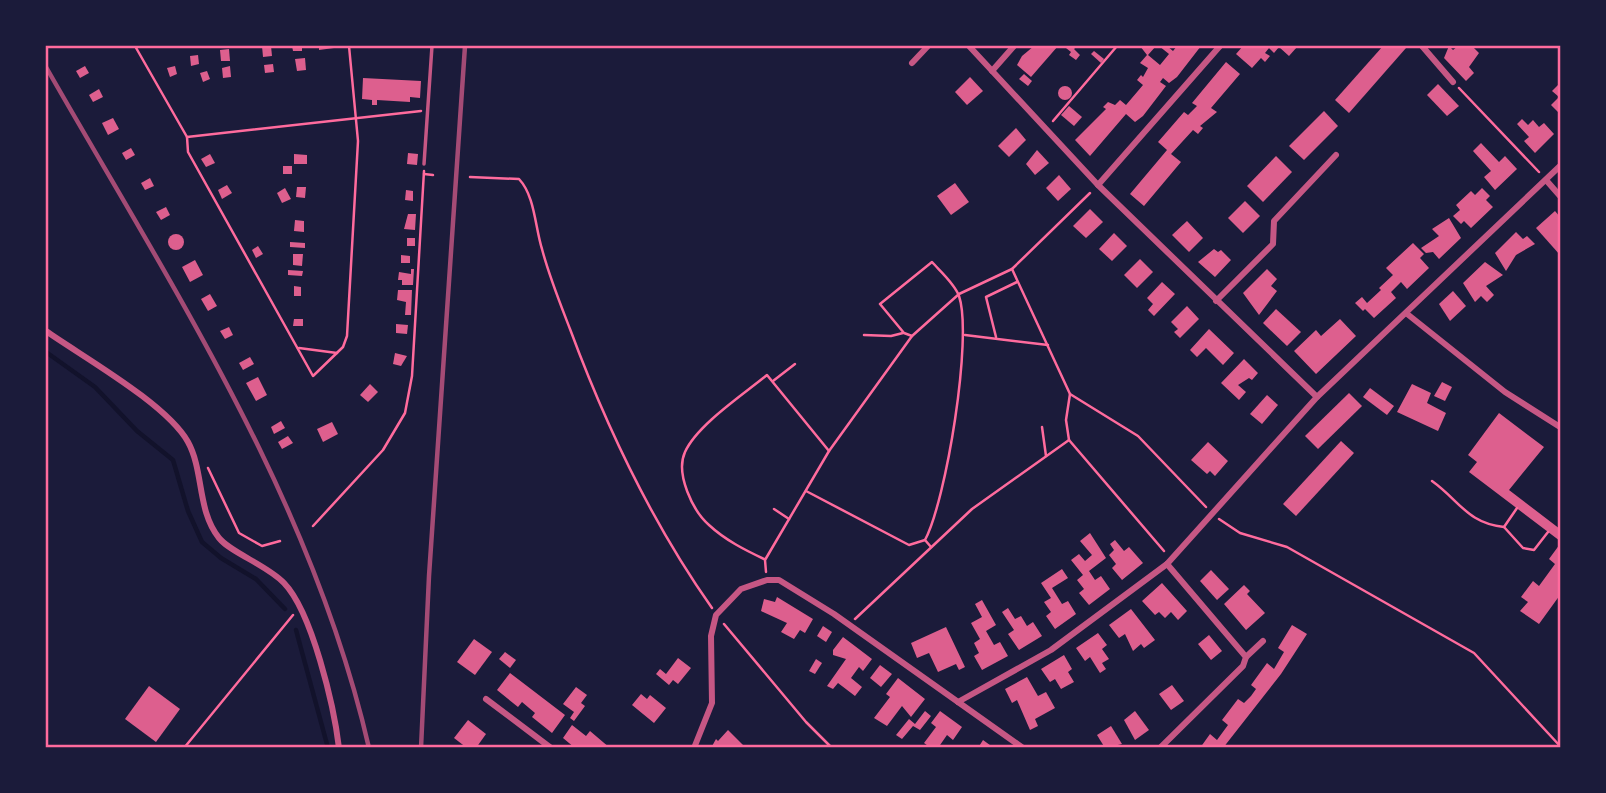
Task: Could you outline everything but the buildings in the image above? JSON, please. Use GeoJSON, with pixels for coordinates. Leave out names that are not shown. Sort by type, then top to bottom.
{"type":"FeatureCollection","features":[{"type":"Feature","properties":{"kind":"street"},"geometry":{"type":"LineString","coordinates":[[912,63],[928,46]]}},
{"type":"Feature","properties":{"kind":"street"},"geometry":{"type":"LineString","coordinates":[[969,46],[1098,185],[1317,397]]}},
{"type":"Feature","properties":{"kind":"street"},"geometry":{"type":"LineString","coordinates":[[992,71],[1014,46]]}},
{"type":"Feature","properties":{"kind":"street"},"geometry":{"type":"LineString","coordinates":[[1098,185],[1220,46]]}},
{"type":"Feature","properties":{"kind":"street"},"geometry":{"type":"LineString","coordinates":[[1422,46],[1453,82]]}},
{"type":"Feature","properties":{"kind":"street"},"geometry":{"type":"LineString","coordinates":[[1216,301],[1273,244],[1274,220],[1336,155]]}},
{"type":"Feature","properties":{"kind":"street"},"geometry":{"type":"LineString","coordinates":[[958,702],[1051,650],[1169,561],[1317,397],[1560,166]]}},
{"type":"Feature","properties":{"kind":"street"},"geometry":{"type":"LineString","coordinates":[[1546,180],[1560,196]]}},
{"type":"Feature","properties":{"kind":"street"},"geometry":{"type":"LineString","coordinates":[[1406,313],[1505,392],[1560,427]]}},
{"type":"Feature","properties":{"kind":"street"},"geometry":{"type":"LineString","coordinates":[[46,331],[149,403],[180,430],[196,464],[207,513],[216,535],[222,542],[267,568],[283,582],[301,605],[329,695],[339,747]]}},
{"type":"Feature","properties":{"kind":"street"},"geometry":{"type":"LineString","coordinates":[[1169,561],[1246,657]]}},
{"type":"Feature","properties":{"kind":"street"},"geometry":{"type":"LineString","coordinates":[[694,747],[712,703],[711,636],[716,615],[741,589],[767,580],[779,580],[850,624],[1023,747]]}},
{"type":"Feature","properties":{"kind":"street"},"geometry":{"type":"LineString","coordinates":[[1160,747],[1243,666],[1246,657],[1263,641]]}},
{"type":"Feature","properties":{"kind":"street"},"geometry":{"type":"LineString","coordinates":[[486,699],[551,747]]}},
{"type":"Feature","properties":{"kind":"lane"},"geometry":{"type":"LineString","coordinates":[[424,164],[432,46]]}},
{"type":"Feature","properties":{"kind":"path"},"geometry":{"type":"LineString","coordinates":[[135,46],[187,137],[188,152],[313,376],[344,347],[347,335],[358,116],[349,46]]}},
{"type":"Feature","properties":{"kind":"path"},"geometry":{"type":"LineString","coordinates":[[1046,129],[1117,46]]}},
{"type":"Feature","properties":{"kind":"path"},"geometry":{"type":"LineString","coordinates":[[1453,82],[1546,180]]}},
{"type":"Feature","properties":{"kind":"path"},"geometry":{"type":"LineString","coordinates":[[187,137],[358,116],[427,111]]}},
{"type":"Feature","properties":{"kind":"path"},"geometry":{"type":"LineString","coordinates":[[313,526],[383,450],[405,413],[412,376],[424,174],[433,175]]}},
{"type":"Feature","properties":{"kind":"path"},"geometry":{"type":"LineString","coordinates":[[470,177],[519,179],[526,187],[542,250],[570,331],[627,462],[673,550],[716,615],[806,722],[832,747]]}},
{"type":"Feature","properties":{"kind":"path"},"geometry":{"type":"LineString","coordinates":[[767,580],[765,560],[805,491],[829,451],[912,336],[959,294],[1012,269],[1098,185]]}},
{"type":"Feature","properties":{"kind":"path"},"geometry":{"type":"LineString","coordinates":[[912,336],[904,333],[880,304],[933,262],[959,294],[964,335],[950,450],[925,540]]}},
{"type":"Feature","properties":{"kind":"path"},"geometry":{"type":"LineString","coordinates":[[1012,269],[1070,394],[1066,420],[1069,440],[1169,561]]}},
{"type":"Feature","properties":{"kind":"path"},"geometry":{"type":"LineString","coordinates":[[996,337],[986,297],[1017,282]]}},
{"type":"Feature","properties":{"kind":"path"},"geometry":{"type":"LineString","coordinates":[[864,335],[891,337],[904,333]]}},
{"type":"Feature","properties":{"kind":"path"},"geometry":{"type":"LineString","coordinates":[[964,335],[1048,345]]}},
{"type":"Feature","properties":{"kind":"path"},"geometry":{"type":"LineString","coordinates":[[298,348],[337,353]]}},
{"type":"Feature","properties":{"kind":"path"},"geometry":{"type":"LineString","coordinates":[[773,381],[795,364]]}},
{"type":"Feature","properties":{"kind":"path"},"geometry":{"type":"LineString","coordinates":[[765,560],[733,543],[707,524],[685,486],[682,470],[684,453],[699,433],[767,375],[829,451]]}},
{"type":"Feature","properties":{"kind":"path"},"geometry":{"type":"LineString","coordinates":[[1070,394],[1138,436],[1212,514],[1240,533],[1287,547],[1474,653],[1560,746]]}},
{"type":"Feature","properties":{"kind":"path"},"geometry":{"type":"LineString","coordinates":[[1042,427],[1046,456]]}},
{"type":"Feature","properties":{"kind":"path"},"geometry":{"type":"LineString","coordinates":[[850,624],[972,509],[1069,440]]}},
{"type":"Feature","properties":{"kind":"path"},"geometry":{"type":"LineString","coordinates":[[204,460],[239,533],[262,546],[280,541]]}},
{"type":"Feature","properties":{"kind":"path"},"geometry":{"type":"LineString","coordinates":[[1432,481],[1455,498],[1471,518],[1504,527],[1523,548],[1534,550],[1548,532]]}},
{"type":"Feature","properties":{"kind":"path"},"geometry":{"type":"LineString","coordinates":[[805,491],[909,545],[925,540]]}},
{"type":"Feature","properties":{"kind":"path"},"geometry":{"type":"LineString","coordinates":[[1504,527],[1517,508]]}},
{"type":"Feature","properties":{"kind":"path"},"geometry":{"type":"LineString","coordinates":[[774,509],[789,519]]}},
{"type":"Feature","properties":{"kind":"path"},"geometry":{"type":"LineString","coordinates":[[925,540],[931,547]]}},
{"type":"Feature","properties":{"kind":"path"},"geometry":{"type":"LineString","coordinates":[[184,747],[301,605]]}},
{"type":"Feature","properties":{"kind":"waterway"},"geometry":{"type":"LineString","coordinates":[[46,352],[95,387],[137,431],[173,460],[188,511],[202,542],[221,558],[256,579],[285,609]]}},
{"type":"Feature","properties":{"kind":"waterway"},"geometry":{"type":"LineString","coordinates":[[296,630],[328,748]]}},
{"type":"Feature","properties":{"kind":"railway"},"geometry":{"type":"LineString","coordinates":[[421,748],[429,576],[465,46]]}},
{"type":"Feature","properties":{"kind":"railway"},"geometry":{"type":"LineString","coordinates":[[46,67],[188,313],[275,481],[312,567],[344,656],[369,748]]}}]}
